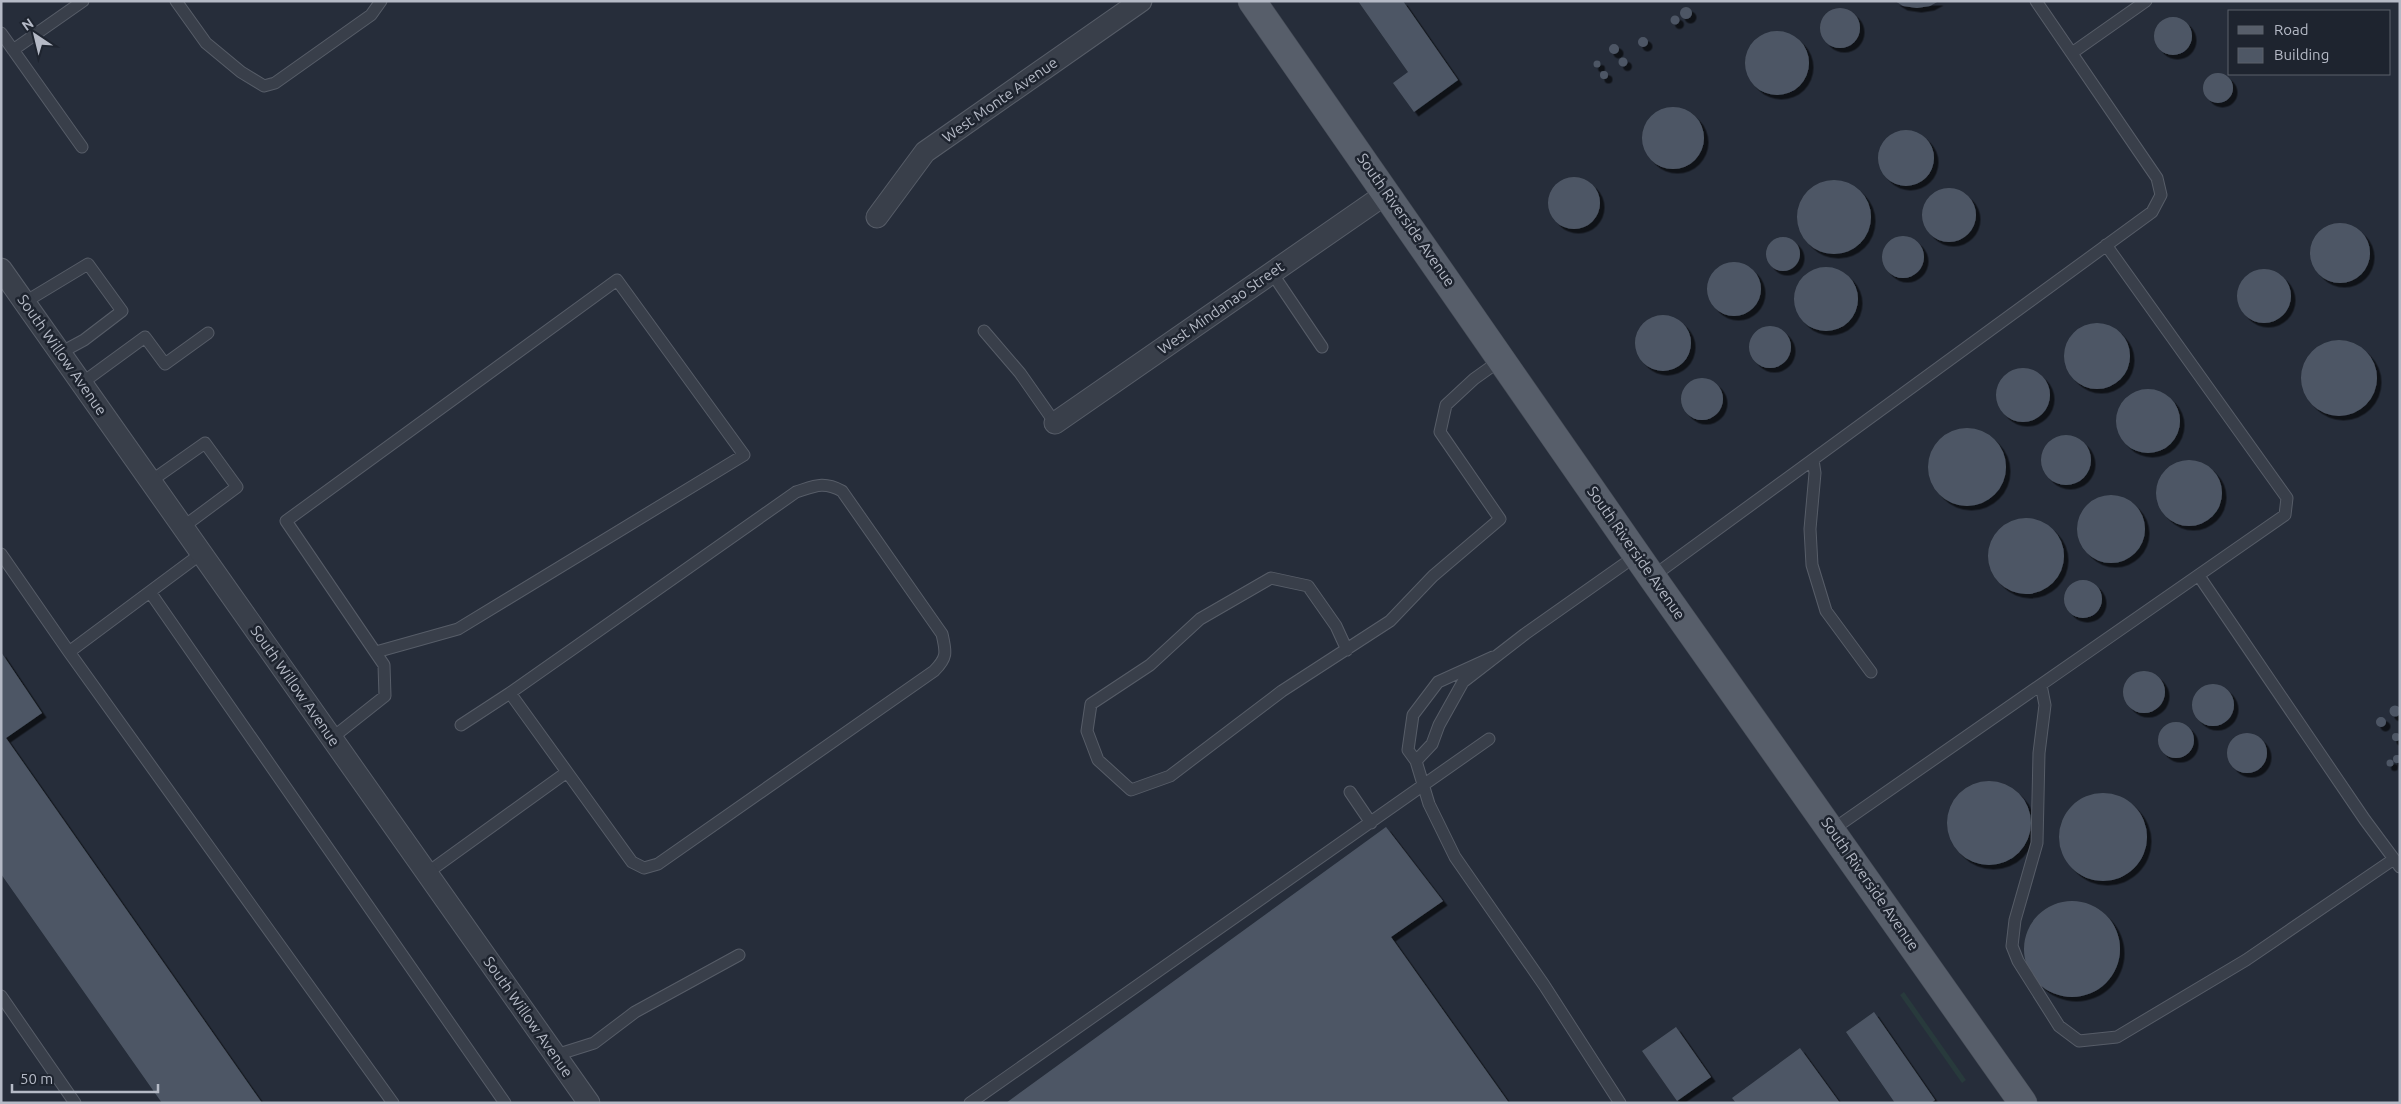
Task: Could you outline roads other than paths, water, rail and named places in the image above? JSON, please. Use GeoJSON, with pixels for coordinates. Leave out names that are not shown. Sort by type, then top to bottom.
{"type":"FeatureCollection","features":[{"type":"Feature","properties":{"kind":"main road","name":"South Riverside Avenue"},"geometry":{"type":"LineString","coordinates":[[1252,1],[1652,577],[2023,1103]]}},
{"type":"Feature","properties":{"kind":"street","name":"West Monte Avenue"},"geometry":{"type":"LineString","coordinates":[[877,217],[925,152],[1141,1]]}},
{"type":"Feature","properties":{"kind":"street","name":"West Mindanao Street"},"geometry":{"type":"LineString","coordinates":[[1055,423],[1387,193]]}},
{"type":"Feature","properties":{"kind":"street","name":"South Willow Avenue"},"geometry":{"type":"LineString","coordinates":[[1,269],[589,1103]]}},
{"type":"Feature","properties":{"kind":"lane"},"geometry":{"type":"LineString","coordinates":[[13,50],[82,1]]}},
{"type":"Feature","properties":{"kind":"lane"},"geometry":{"type":"LineString","coordinates":[[176,1],[206,43],[241,72],[264,86],[275,83],[371,15],[382,1]]}},
{"type":"Feature","properties":{"kind":"lane"},"geometry":{"type":"LineString","coordinates":[[1652,577],[2152,212],[2161,195],[2157,178],[2036,1]]}},
{"type":"Feature","properties":{"kind":"lane"},"geometry":{"type":"LineString","coordinates":[[2072,53],[2146,1]]}},
{"type":"Feature","properties":{"kind":"lane"},"geometry":{"type":"LineString","coordinates":[[1,33],[82,147]]}},
{"type":"Feature","properties":{"kind":"lane"},"geometry":{"type":"LineString","coordinates":[[1832,830],[2285,516],[2287,498],[2106,245]]}},
{"type":"Feature","properties":{"kind":"lane"},"geometry":{"type":"LineString","coordinates":[[25,302],[88,264],[122,311],[84,340],[60,353]]}},
{"type":"Feature","properties":{"kind":"lane"},"geometry":{"type":"LineString","coordinates":[[1272,273],[1322,347]]}},
{"type":"Feature","properties":{"kind":"lane"},"geometry":{"type":"LineString","coordinates":[[332,738],[385,696],[384,665],[286,521],[617,280],[744,455],[458,629],[376,652]]}},
{"type":"Feature","properties":{"kind":"lane"},"geometry":{"type":"LineString","coordinates":[[984,331],[1020,372],[1055,423]]}},
{"type":"Feature","properties":{"kind":"lane"},"geometry":{"type":"LineString","coordinates":[[82,383],[145,337],[165,364],[208,333]]}},
{"type":"Feature","properties":{"kind":"lane"},"geometry":{"type":"LineString","coordinates":[[1348,650],[1336,626],[1308,586],[1271,578],[1200,619],[1150,665],[1090,704],[1087,731],[1098,760],[1132,790],[1170,776],[1282,691],[1348,650],[1390,621],[1433,576],[1500,519],[1440,432],[1446,405],[1474,379],[1502,359]]}},
{"type":"Feature","properties":{"kind":"lane"},"geometry":{"type":"LineString","coordinates":[[151,481],[205,443],[237,487],[183,527]]}},
{"type":"Feature","properties":{"kind":"lane"},"geometry":{"type":"LineString","coordinates":[[1813,460],[1815,473],[1810,529],[1812,564],[1826,611],[1871,672]]}},
{"type":"Feature","properties":{"kind":"lane"},"geometry":{"type":"LineString","coordinates":[[461,725],[510,693],[796,492],[816,486],[829,484],[842,492],[942,634],[946,650],[944,661],[934,671],[658,864],[644,868],[632,862],[510,693]]}},
{"type":"Feature","properties":{"kind":"lane"},"geometry":{"type":"LineString","coordinates":[[69,652],[202,553]]}},
{"type":"Feature","properties":{"kind":"lane"},"geometry":{"type":"LineString","coordinates":[[1,554],[69,652],[393,1103]]}},
{"type":"Feature","properties":{"kind":"lane"},"geometry":{"type":"LineString","coordinates":[[1416,761],[1432,744],[1439,725],[1463,682],[1637,555]]}},
{"type":"Feature","properties":{"kind":"lane"},"geometry":{"type":"LineString","coordinates":[[2041,685],[2045,705],[2039,753],[2037,842],[2015,920],[2012,946],[2018,961],[2059,1026],[2079,1041],[2118,1037],[2246,960],[2397,863],[2199,576]]}},
{"type":"Feature","properties":{"kind":"lane"},"geometry":{"type":"LineString","coordinates":[[150,592],[505,1103]]}},
{"type":"Feature","properties":{"kind":"lane"},"geometry":{"type":"LineString","coordinates":[[1494,658],[1438,682],[1413,715],[1408,750],[1416,761],[1423,786],[1442,834],[1455,857],[1527,961],[1620,1103]]}},
{"type":"Feature","properties":{"kind":"lane"},"geometry":{"type":"LineString","coordinates":[[970,1103],[1489,738]]}},
{"type":"Feature","properties":{"kind":"lane"},"geometry":{"type":"LineString","coordinates":[[427,873],[567,772]]}},
{"type":"Feature","properties":{"kind":"lane"},"geometry":{"type":"LineString","coordinates":[[1350,792],[1370,823]]}},
{"type":"Feature","properties":{"kind":"lane"},"geometry":{"type":"LineString","coordinates":[[556,1056],[594,1042],[635,1012],[739,955]]}},
{"type":"Feature","properties":{"kind":"lane"},"geometry":{"type":"LineString","coordinates":[[1,996],[75,1103]]}}]}
